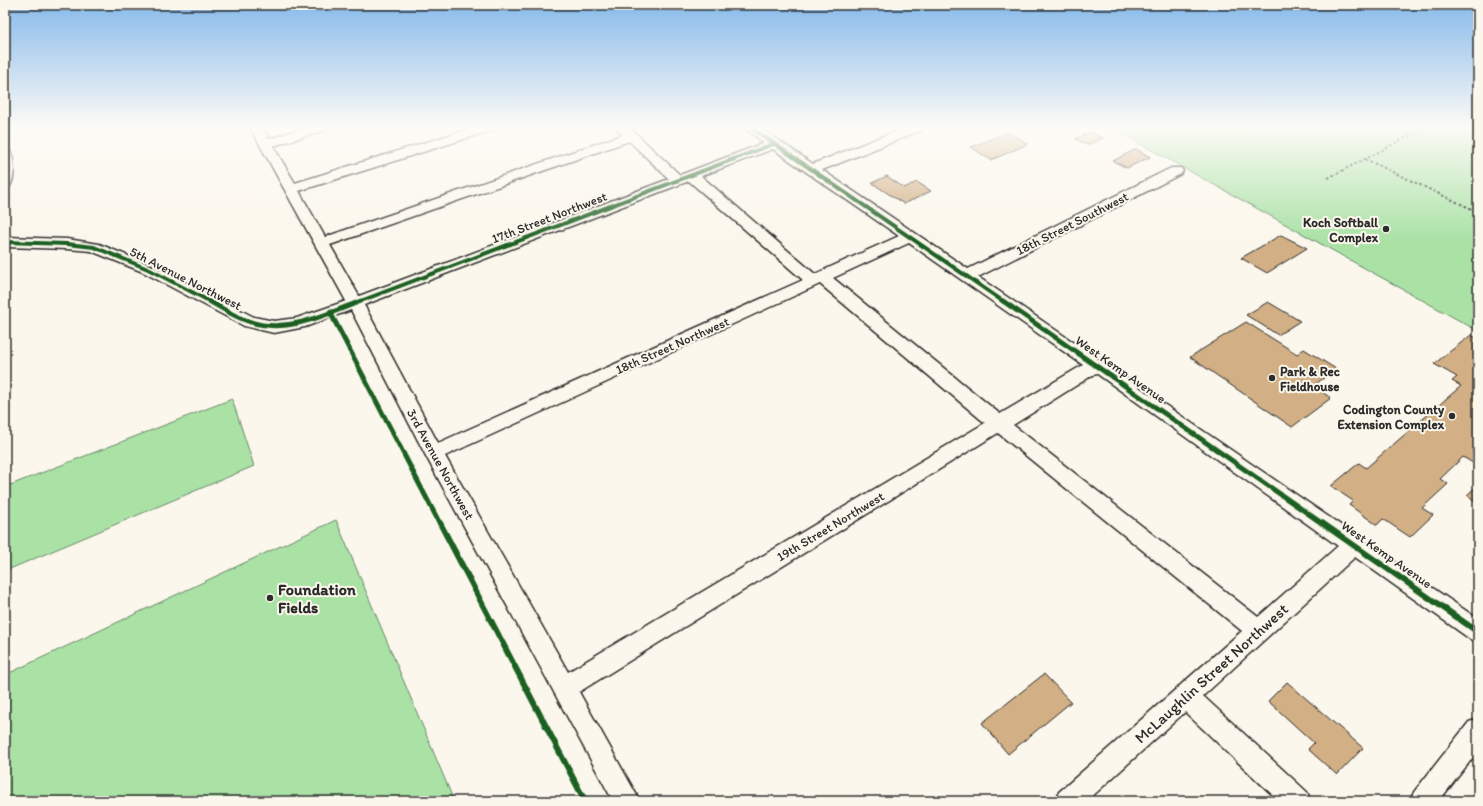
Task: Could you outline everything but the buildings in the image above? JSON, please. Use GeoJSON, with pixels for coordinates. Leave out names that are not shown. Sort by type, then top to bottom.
{"type":"FeatureCollection","features":[{"type":"Feature","properties":{"kind":"street"},"geometry":{"type":"LineString","coordinates":[[5,183],[7,165]]}},
{"type":"Feature","properties":{"kind":"street","name":"3rd Avenue Northwest"},"geometry":{"type":"LineString","coordinates":[[277,165],[355,303],[434,453],[627,801]]}},
{"type":"Feature","properties":{"kind":"street"},"geometry":{"type":"LineString","coordinates":[[291,189],[369,165]]}},
{"type":"Feature","properties":{"kind":"street"},"geometry":{"type":"LineString","coordinates":[[321,243],[536,165]]}},
{"type":"Feature","properties":{"kind":"street"},"geometry":{"type":"LineString","coordinates":[[669,165],[818,279],[1258,631]]}},
{"type":"Feature","properties":{"kind":"street","name":"17th Street Northwest"},"geometry":{"type":"LineString","coordinates":[[355,303],[718,165]]}},
{"type":"Feature","properties":{"kind":"street","name":"West Kemp Avenue"},"geometry":{"type":"LineString","coordinates":[[805,165],[1096,365],[1478,632]]}},
{"type":"Feature","properties":{"kind":"street"},"geometry":{"type":"LineString","coordinates":[[812,169],[823,165]]}},
{"type":"Feature","properties":{"kind":"street","name":"18th Street Southwest"},"geometry":{"type":"LineString","coordinates":[[967,276],[1176,171]]}},
{"type":"Feature","properties":{"kind":"street","name":"18th Street Northwest"},"geometry":{"type":"LineString","coordinates":[[434,453],[910,237]]}},
{"type":"Feature","properties":{"kind":"street","name":"5th Avenue Northwest"},"geometry":{"type":"LineString","coordinates":[[5,242],[67,244],[94,247],[148,269],[250,322],[274,327],[299,323],[355,303]]}},
{"type":"Feature","properties":{"kind":"street","name":"19th Street Northwest"},"geometry":{"type":"LineString","coordinates":[[565,687],[1096,365]]}},
{"type":"Feature","properties":{"kind":"street","name":"McLaughlin Street Northwest"},"geometry":{"type":"LineString","coordinates":[[1068,801],[1354,545]]}},
{"type":"Feature","properties":{"kind":"street"},"geometry":{"type":"LineString","coordinates":[[1186,696],[1298,801]]}},
{"type":"Feature","properties":{"kind":"street"},"geometry":{"type":"LineString","coordinates":[[1423,801],[1478,731]]}},
{"type":"Feature","properties":{"kind":"path"},"geometry":{"type":"LineString","coordinates":[[1328,178],[1354,165]]}},
{"type":"Feature","properties":{"kind":"path"},"geometry":{"type":"LineString","coordinates":[[1377,165],[1478,212]]}},
{"type":"Feature","properties":{"kind":"green space","name":"Koch Softball Complex"},"geometry":{"type":"Polygon","coordinates":[[[1178,165],[1478,165],[1478,331],[1178,165]]]}},
{"type":"Feature","properties":{"kind":"green space"},"geometry":{"type":"Polygon","coordinates":[[[232,399],[254,466],[5,571],[5,487],[232,399]]]}},
{"type":"Feature","properties":{"kind":"green space","name":"Foundation Fields"},"geometry":{"type":"Polygon","coordinates":[[[336,520],[454,801],[5,801],[5,675],[336,520]]]}},
{"type":"Feature","properties":{"kind":"cycle path"},"geometry":{"type":"LineString","coordinates":[[5,242],[67,244],[94,247],[148,269],[250,322],[274,327],[299,323],[355,303],[719,165]]}},
{"type":"Feature","properties":{"kind":"cycle path"},"geometry":{"type":"LineString","coordinates":[[805,165],[1096,365],[1478,632]]}},
{"type":"Feature","properties":{"kind":"cycle path"},"geometry":{"type":"LineString","coordinates":[[330,312],[585,801]]}},
{"type":"Feature","properties":{"kind":"place","name":"Koch Softball Complex"},"geometry":{"type":"Point","coordinates":[1386,229]}},
{"type":"Feature","properties":{"kind":"place","name":"Park & Rec Fieldhouse"},"geometry":{"type":"Point","coordinates":[1272,378]}},
{"type":"Feature","properties":{"kind":"place","name":"Codington County Extension Complex"},"geometry":{"type":"Point","coordinates":[1452,416]}},
{"type":"Feature","properties":{"kind":"place","name":"Foundation Fields"},"geometry":{"type":"Point","coordinates":[270,598]}}]}
